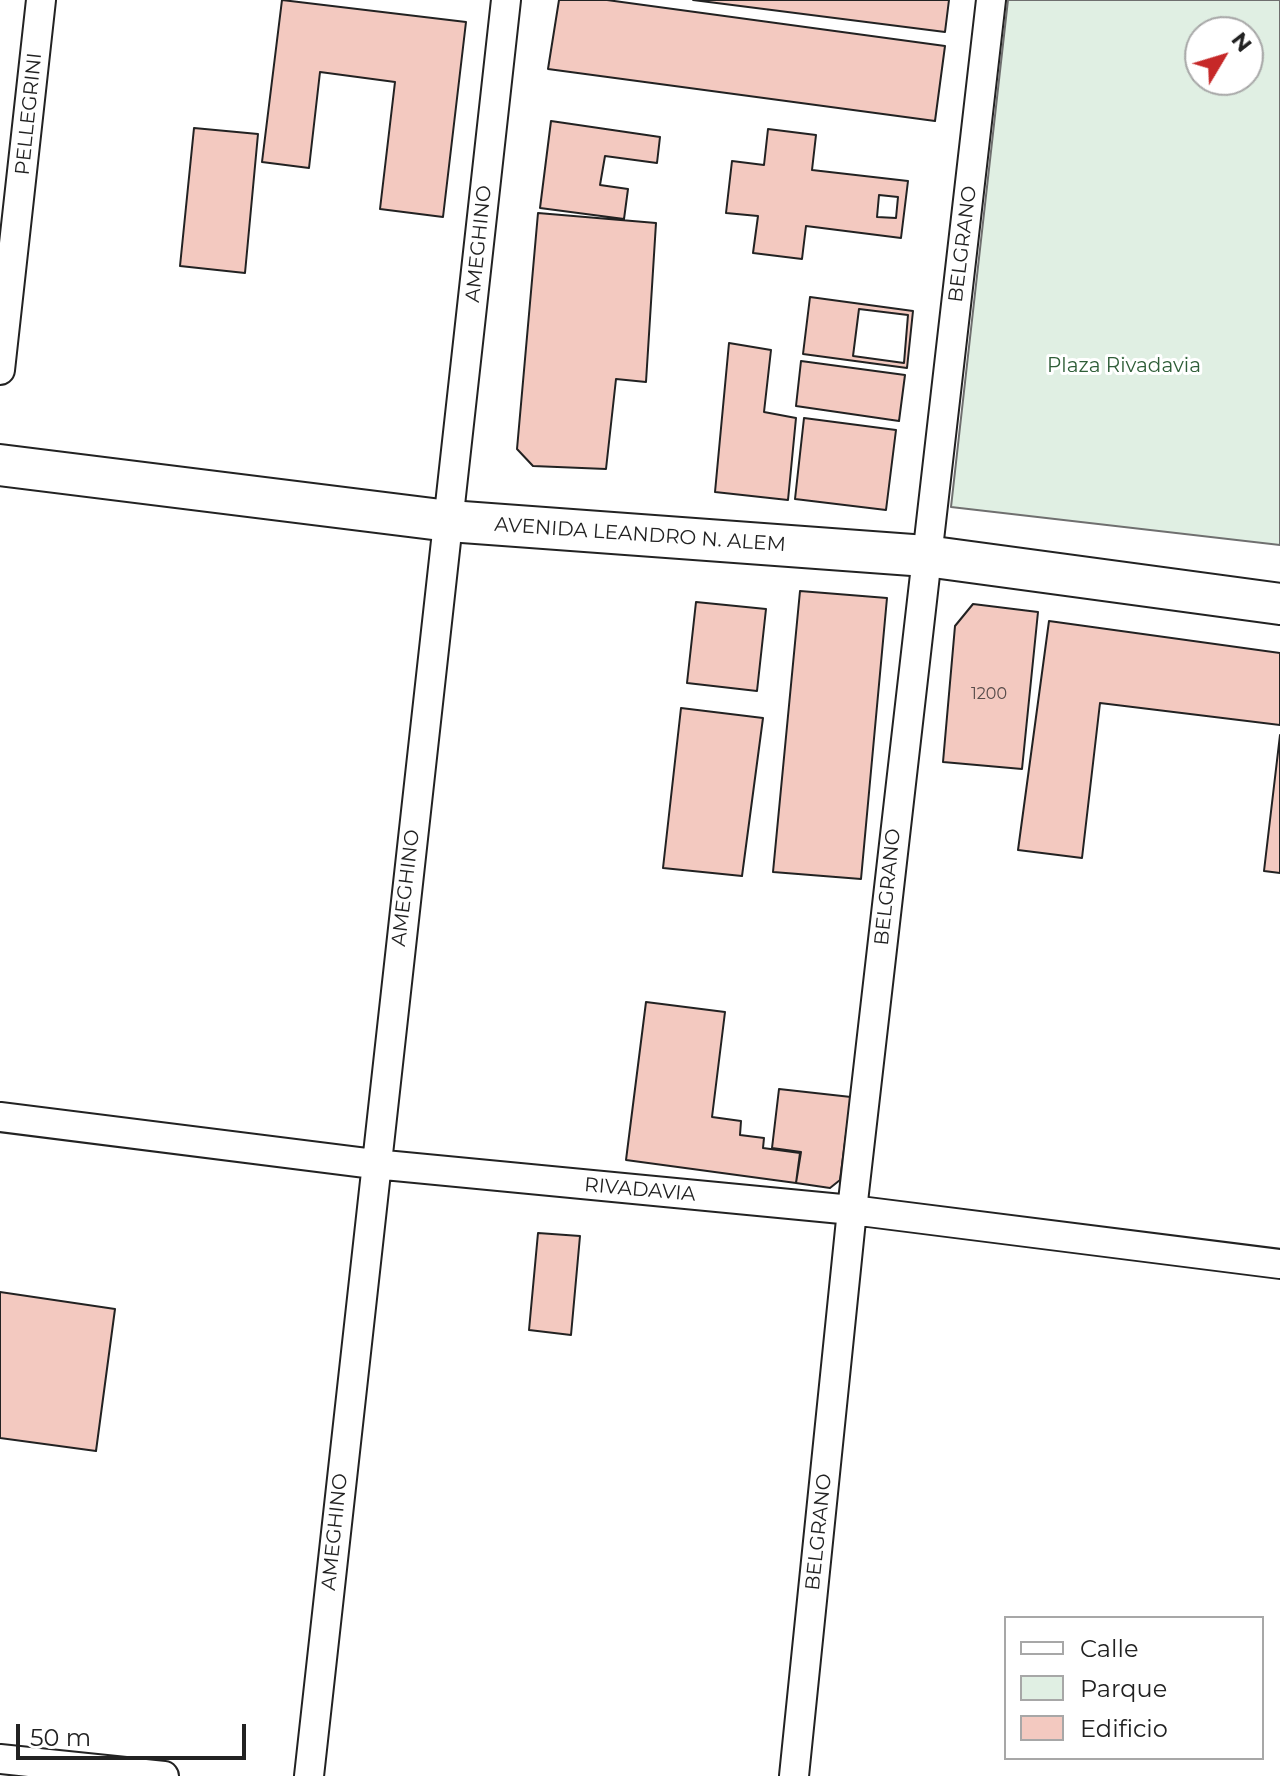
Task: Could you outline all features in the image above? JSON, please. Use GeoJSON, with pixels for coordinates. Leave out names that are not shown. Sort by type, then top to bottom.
{"type":"FeatureCollection","features":[{"type":"Feature","properties":{"kind":"main road","name":"AVENIDA LEANDRO N. ALEM"},"geometry":{"type":"LineString","coordinates":[[0,465],[449,521],[926,556],[1280,604]]}},
{"type":"Feature","properties":{"kind":"street","name":"PELLEGRINI"},"geometry":{"type":"LineString","coordinates":[[0,370],[41,0]]}},
{"type":"Feature","properties":{"kind":"street","name":"AMEGHINO"},"geometry":{"type":"LineString","coordinates":[[309,1776],[374,1164],[506,0]]}},
{"type":"Feature","properties":{"kind":"street","name":"BELGRANO"},"geometry":{"type":"LineString","coordinates":[[794,1776],[852,1210],[991,0]]}},
{"type":"Feature","properties":{"kind":"street","name":"RIVADAVIA"},"geometry":{"type":"LineString","coordinates":[[0,1117],[374,1164],[852,1210],[1280,1264]]}},
{"type":"Feature","properties":{"kind":"street"},"geometry":{"type":"LineString","coordinates":[[0,1759],[164,1776]]}},
{"type":"Feature","properties":{"kind":"green space","name":"Plaza Rivadavia"},"geometry":{"type":"Polygon","coordinates":[[[1008,0],[1280,0],[1280,545],[951,507],[1008,0]]]}},
{"type":"Feature","properties":{"kind":"building"},"geometry":{"type":"Polygon","coordinates":[[[282,0],[466,22],[443,217],[380,209],[395,82],[320,72],[309,168],[262,162],[282,0]]]}},
{"type":"Feature","properties":{"kind":"building"},"geometry":{"type":"Polygon","coordinates":[[[559,0],[607,0],[945,46],[935,121],[548,69],[559,0]]]}},
{"type":"Feature","properties":{"kind":"building"},"geometry":{"type":"Polygon","coordinates":[[[693,0],[949,0],[945,32],[693,0]]]}},
{"type":"Feature","properties":{"kind":"building"},"geometry":{"type":"Polygon","coordinates":[[[551,121],[660,137],[657,163],[605,156],[600,185],[628,189],[624,219],[540,208],[551,121]]]}},
{"type":"Feature","properties":{"kind":"building"},"geometry":{"type":"Polygon","coordinates":[[[194,128],[258,134],[245,273],[180,266],[194,128]]]}},
{"type":"Feature","properties":{"kind":"building"},"geometry":{"type":"Polygon","coordinates":[[[768,129],[816,135],[812,170],[908,181],[901,238],[806,226],[802,259],[753,253],[758,216],[726,213],[732,161],[764,165],[768,129]]]}},
{"type":"Feature","properties":{"kind":"building"},"geometry":{"type":"Polygon","coordinates":[[[879,195],[898,197],[896,218],[877,217],[879,195]]]}},
{"type":"Feature","properties":{"kind":"building"},"geometry":{"type":"Polygon","coordinates":[[[538,213],[656,223],[646,382],[616,379],[606,469],[533,466],[517,449],[538,213]]]}},
{"type":"Feature","properties":{"kind":"building"},"geometry":{"type":"Polygon","coordinates":[[[810,297],[913,311],[907,368],[803,354],[810,297]]]}},
{"type":"Feature","properties":{"kind":"building"},"geometry":{"type":"Polygon","coordinates":[[[859,309],[908,315],[904,363],[853,356],[859,309]]]}},
{"type":"Feature","properties":{"kind":"building"},"geometry":{"type":"Polygon","coordinates":[[[729,343],[771,350],[764,412],[796,418],[788,500],[715,492],[729,343]]]}},
{"type":"Feature","properties":{"kind":"building"},"geometry":{"type":"Polygon","coordinates":[[[801,361],[905,375],[899,421],[796,406],[801,361]]]}},
{"type":"Feature","properties":{"kind":"building"},"geometry":{"type":"Polygon","coordinates":[[[804,418],[896,430],[886,510],[795,499],[804,418]]]}},
{"type":"Feature","properties":{"kind":"building"},"geometry":{"type":"Polygon","coordinates":[[[800,591],[887,598],[861,879],[773,872],[800,591]]]}},
{"type":"Feature","properties":{"kind":"building"},"geometry":{"type":"Polygon","coordinates":[[[696,602],[766,609],[757,691],[687,683],[696,602]]]}},
{"type":"Feature","properties":{"kind":"building"},"geometry":{"type":"Polygon","coordinates":[[[973,604],[1038,612],[1022,769],[943,762],[955,626],[973,604]]]}},
{"type":"Feature","properties":{"kind":"building"},"geometry":{"type":"Polygon","coordinates":[[[1049,621],[1280,653],[1280,725],[1100,703],[1082,858],[1018,850],[1049,621]]]}},
{"type":"Feature","properties":{"kind":"building"},"geometry":{"type":"Polygon","coordinates":[[[681,708],[763,718],[742,876],[663,868],[681,708]]]}},
{"type":"Feature","properties":{"kind":"building"},"geometry":{"type":"Polygon","coordinates":[[[1280,735],[1280,873],[1264,871],[1280,735]]]}},
{"type":"Feature","properties":{"kind":"building"},"geometry":{"type":"Polygon","coordinates":[[[646,1002],[725,1012],[712,1117],[741,1121],[740,1135],[764,1138],[763,1148],[800,1153],[796,1183],[626,1160],[646,1002]]]}},
{"type":"Feature","properties":{"kind":"building"},"geometry":{"type":"Polygon","coordinates":[[[779,1089],[851,1097],[840,1180],[830,1188],[796,1183],[801,1152],[772,1148],[779,1089]]]}},
{"type":"Feature","properties":{"kind":"building"},"geometry":{"type":"Polygon","coordinates":[[[538,1233],[580,1236],[571,1335],[529,1330],[538,1233]]]}},
{"type":"Feature","properties":{"kind":"building"},"geometry":{"type":"Polygon","coordinates":[[[0,1292],[115,1309],[96,1451],[0,1438],[0,1292]]]}}]}
